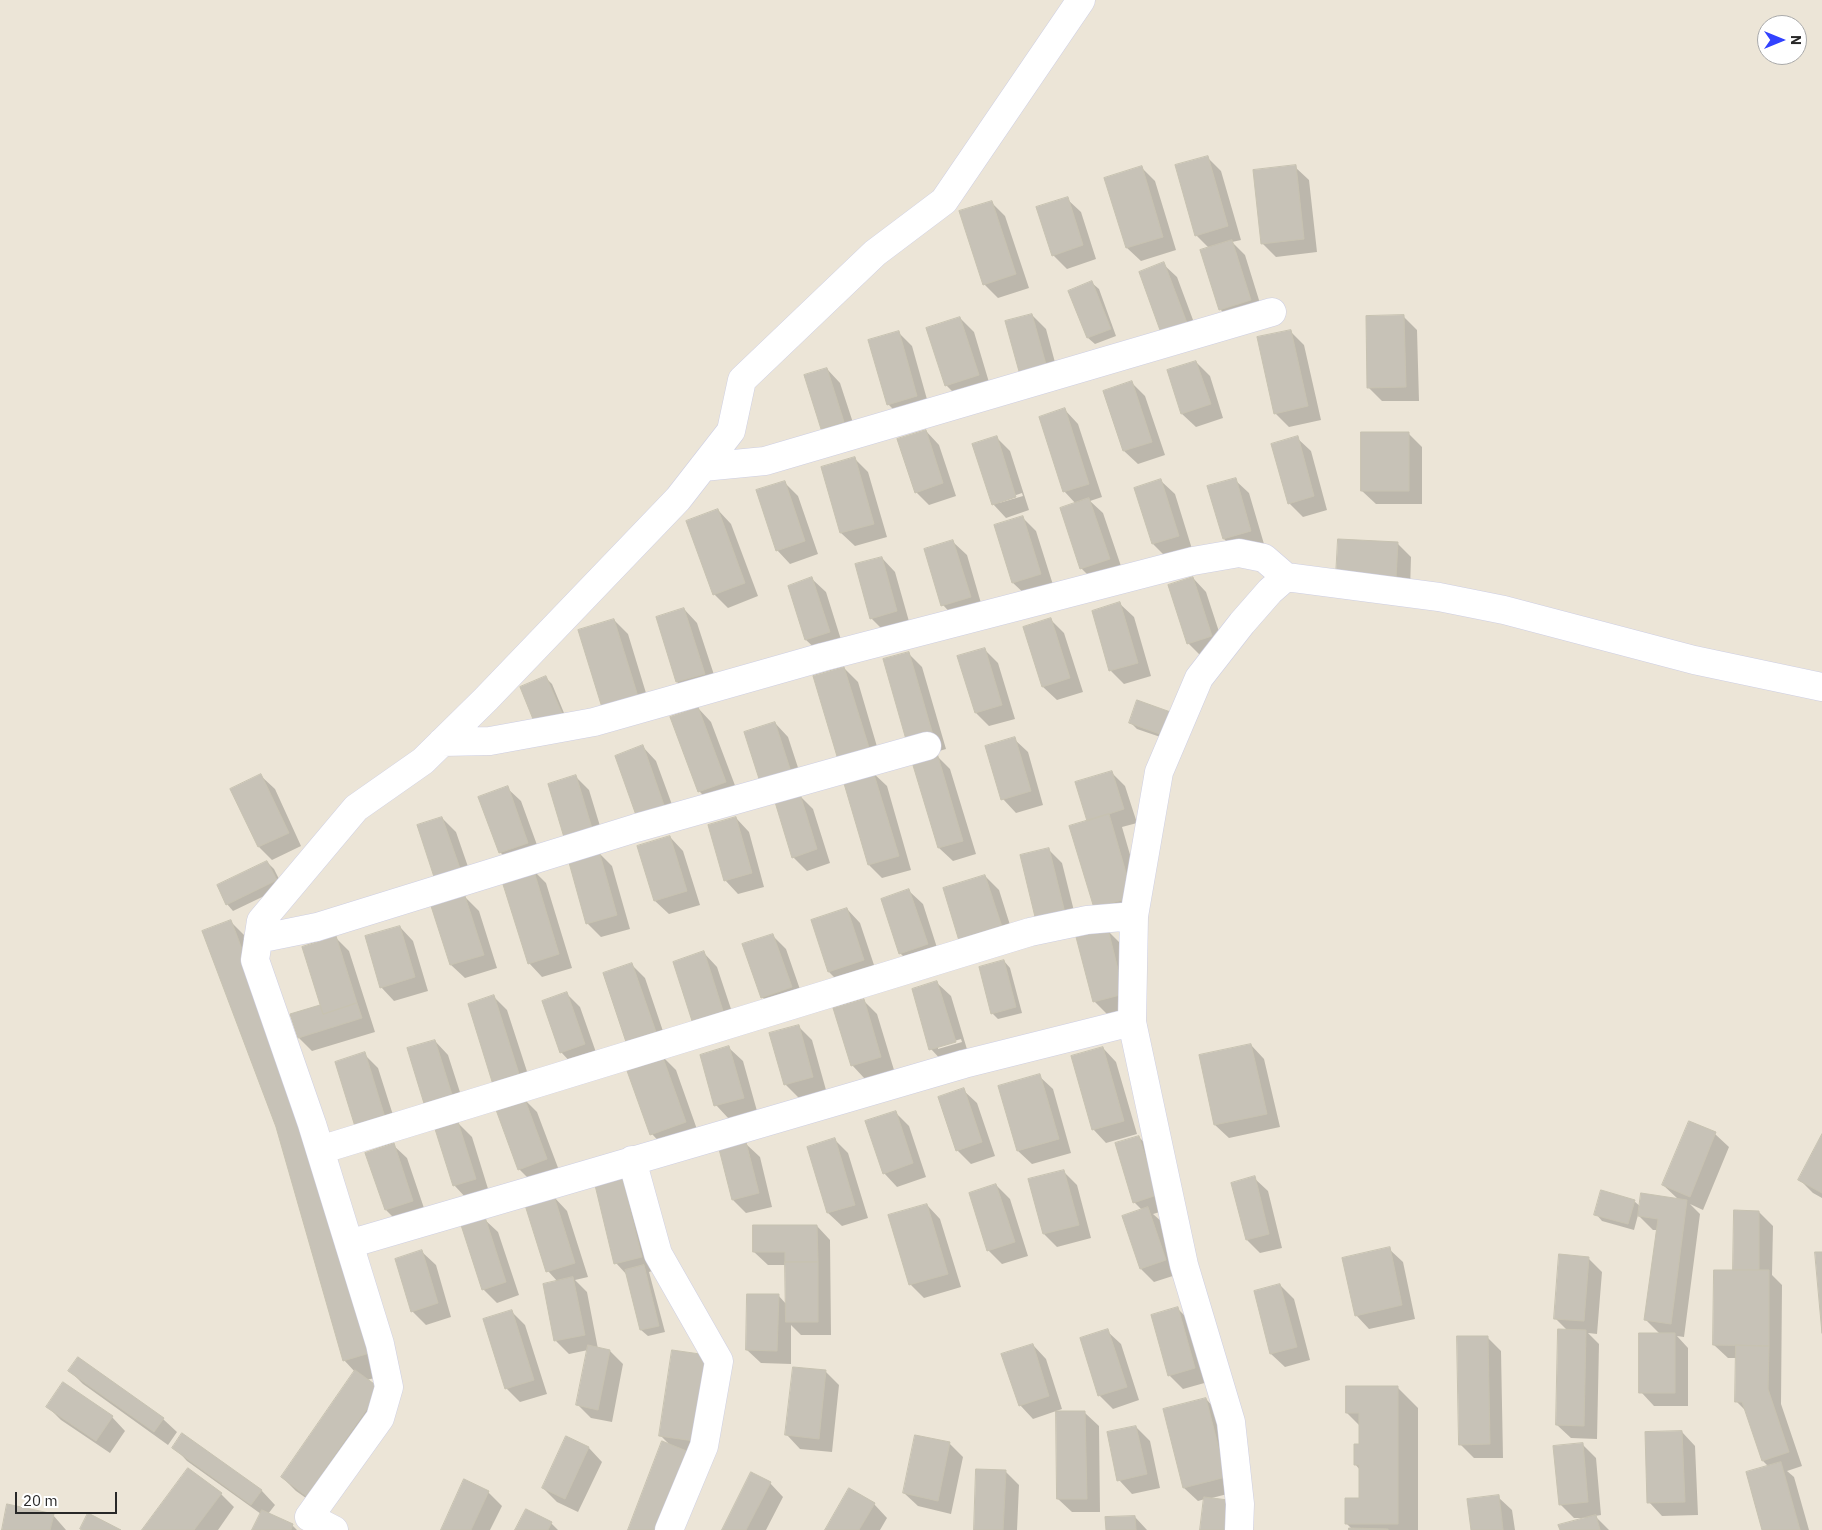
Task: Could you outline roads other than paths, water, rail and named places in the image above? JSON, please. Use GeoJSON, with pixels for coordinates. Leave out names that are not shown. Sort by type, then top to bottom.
{"type":"FeatureCollection","features":[{"type":"Feature","properties":{"kind":"street"},"geometry":{"type":"LineString","coordinates":[[334,1530],[309,1517],[380,1418],[389,1387],[380,1344],[320,1150],[255,960],[261,921],[356,808],[423,761],[678,499],[731,431],[742,380],[875,253],[944,201],[1082,0]]}},
{"type":"Feature","properties":{"kind":"street"},"geometry":{"type":"LineString","coordinates":[[703,468],[765,461],[1272,312]]}},
{"type":"Feature","properties":{"kind":"street"},"geometry":{"type":"LineString","coordinates":[[442,742],[490,740],[594,722],[822,656],[1193,561],[1239,553],[1264,558],[1286,576],[1439,597],[1486,607],[1694,660],[1822,687]]}},
{"type":"Feature","properties":{"kind":"street"},"geometry":{"type":"LineString","coordinates":[[1239,1530],[1240,1504],[1231,1422],[1184,1265],[1132,1022],[1134,916],[1159,772],[1199,678],[1270,591],[1286,576]]}},
{"type":"Feature","properties":{"kind":"street"},"geometry":{"type":"LineString","coordinates":[[258,939],[317,927],[636,828],[926,746]]}},
{"type":"Feature","properties":{"kind":"street"},"geometry":{"type":"LineString","coordinates":[[320,1150],[1030,932],[1087,920],[1134,916]]}},
{"type":"Feature","properties":{"kind":"street"},"geometry":{"type":"LineString","coordinates":[[349,1244],[964,1064],[1132,1022]]}},
{"type":"Feature","properties":{"kind":"street"},"geometry":{"type":"LineString","coordinates":[[632,1160],[658,1254],[719,1361],[704,1446],[669,1530]]}}]}
